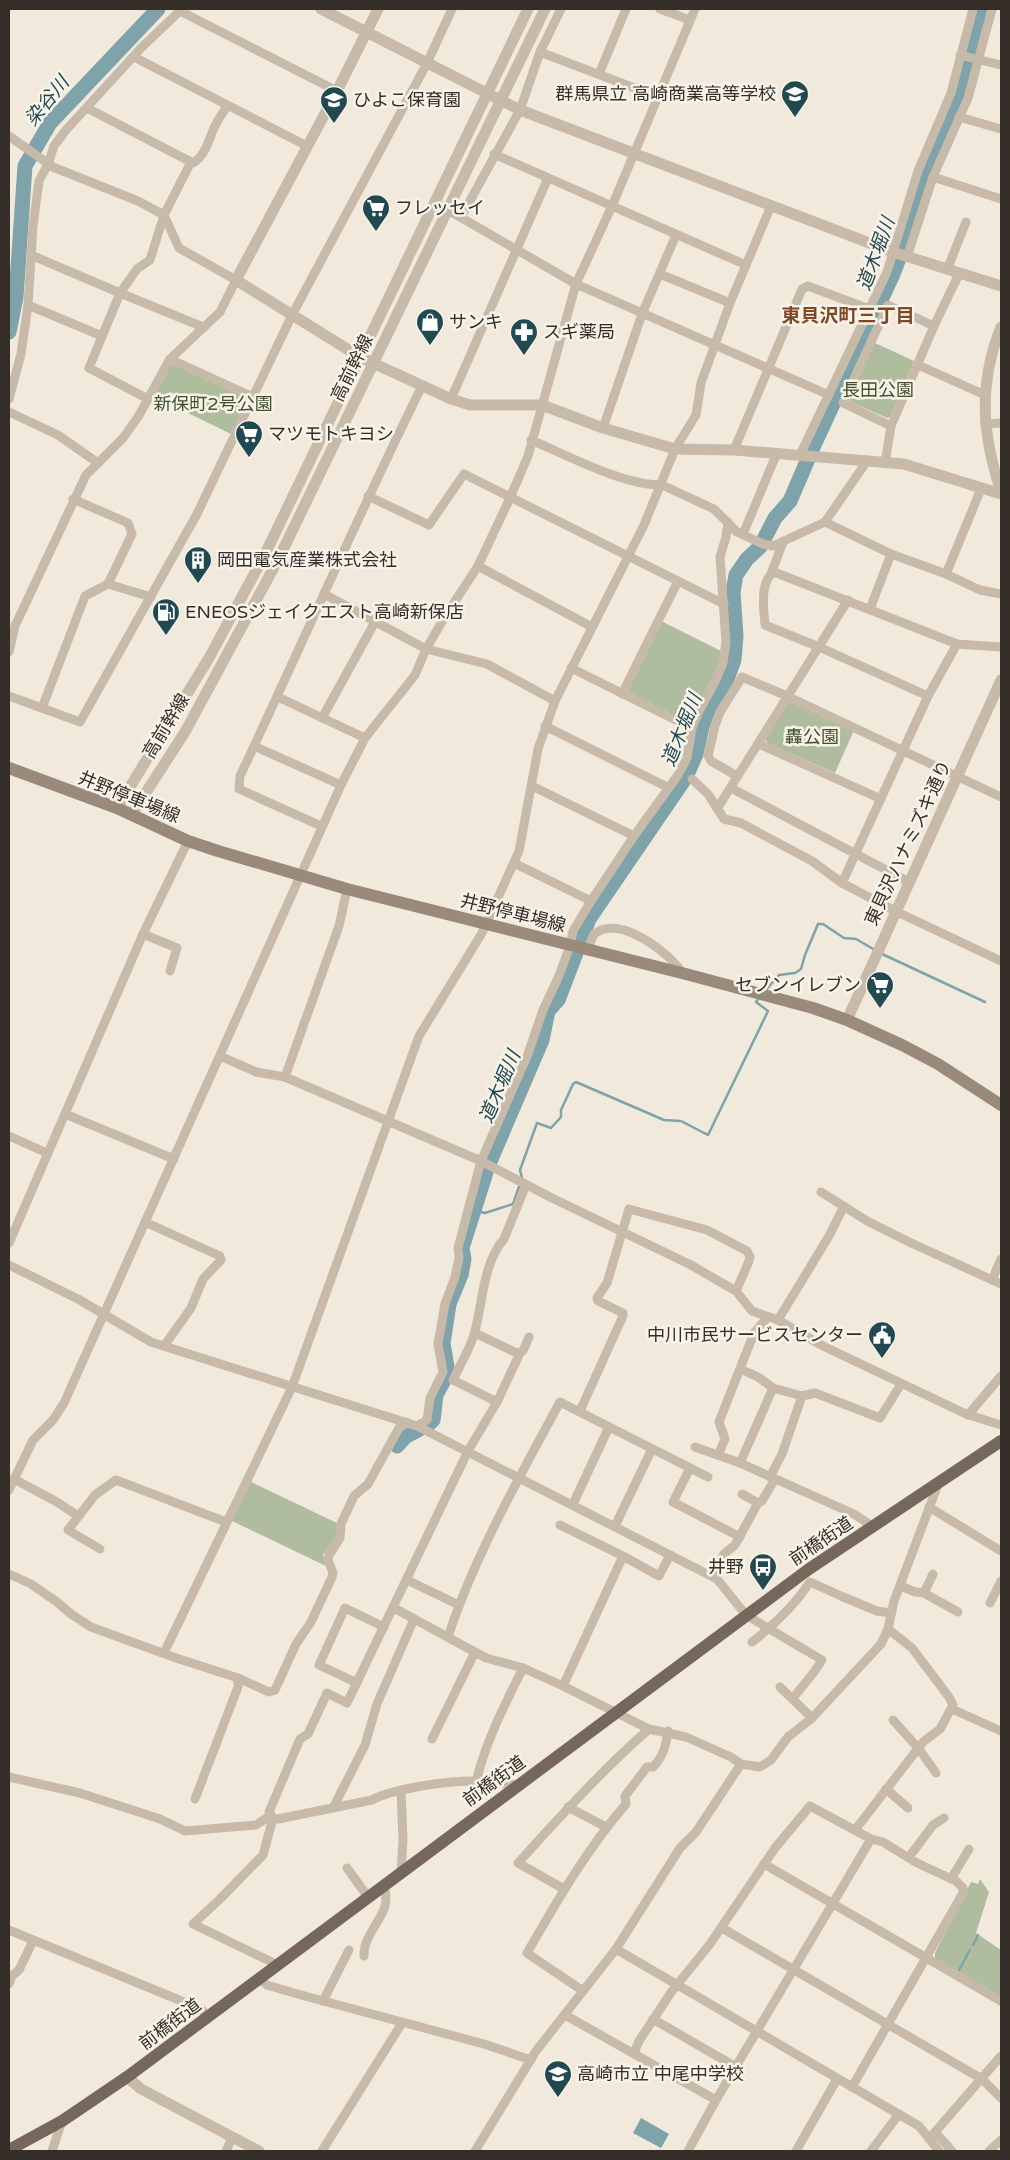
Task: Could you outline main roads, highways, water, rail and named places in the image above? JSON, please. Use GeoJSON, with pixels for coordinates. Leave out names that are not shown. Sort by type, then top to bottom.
{"type":"FeatureCollection","features":[{"type":"Feature","properties":{"kind":"main road","name":"井野停車場線"},"geometry":{"type":"LineString","coordinates":[[9,768],[132,814],[188,840],[347,890],[682,974],[804,1006],[847,1020],[938,1064],[1001,1105]]}},
{"type":"Feature","properties":{"kind":"main road","name":"前橋街道"},"geometry":{"type":"LineString","coordinates":[[9,2150],[62,2121],[127,2077],[400,1872],[520,1785],[746,1614],[872,1526],[1001,1441]]}},
{"type":"Feature","properties":{"kind":"water"},"geometry":{"type":"Polygon","coordinates":[[[641,2118],[669,2134],[661,2148],[633,2133],[641,2118]]]}},
{"type":"Feature","properties":{"kind":"waterway","name":"染谷川"},"geometry":{"type":"LineString","coordinates":[[9,332],[16,297],[25,166],[50,123],[158,9]]}},
{"type":"Feature","properties":{"kind":"waterway","name":"道木堀川"},"geometry":{"type":"LineString","coordinates":[[397,1446],[405,1437],[433,1420],[436,1395],[448,1373],[443,1343],[449,1304],[461,1275],[464,1259],[462,1248],[488,1166],[542,1040],[548,1011],[558,1000],[589,919],[686,777],[696,754],[708,710],[726,682],[734,660],[736,636],[733,592],[736,575],[747,559],[760,547],[775,518],[790,501],[893,274],[905,243],[925,173],[969,67],[985,9]]}},
{"type":"Feature","properties":{"kind":"waterway"},"geometry":{"type":"LineString","coordinates":[[766,990],[779,975],[795,973],[801,969],[818,924],[823,924],[844,938],[856,939],[875,950]]}},
{"type":"Feature","properties":{"kind":"waterway"},"geometry":{"type":"LineString","coordinates":[[880,953],[985,1002]]}},
{"type":"Feature","properties":{"kind":"waterway"},"geometry":{"type":"LineString","coordinates":[[522,1178],[520,1170],[537,1123],[551,1128],[561,1117],[561,1110],[573,1084],[576,1082],[664,1120],[681,1121],[708,1135],[768,1011],[756,1002],[759,998]]}},
{"type":"Feature","properties":{"kind":"waterway"},"geometry":{"type":"LineString","coordinates":[[473,1210],[485,1213],[513,1204],[520,1184]]}},
{"type":"Feature","properties":{"kind":"waterway"},"geometry":{"type":"LineString","coordinates":[[973,1945],[978,1935]]}},
{"type":"Feature","properties":{"kind":"waterway"},"geometry":{"type":"LineString","coordinates":[[959,1970],[970,1950]]}},
{"type":"Feature","properties":{"kind":"place","name":"群馬県立 高崎商業高等学校"},"geometry":{"type":"Point","coordinates":[795,118]}},
{"type":"Feature","properties":{"kind":"place","name":"ひよこ保育園"},"geometry":{"type":"Point","coordinates":[334,124]}},
{"type":"Feature","properties":{"kind":"place","name":"フレッセイ"},"geometry":{"type":"Point","coordinates":[376,232]}},
{"type":"Feature","properties":{"kind":"place","name":"サンキ"},"geometry":{"type":"Point","coordinates":[430,346]}},
{"type":"Feature","properties":{"kind":"place","name":"スギ薬局"},"geometry":{"type":"Point","coordinates":[524,356]}},
{"type":"Feature","properties":{"kind":"place","name":"マツモトキヨシ"},"geometry":{"type":"Point","coordinates":[249,458]}},
{"type":"Feature","properties":{"kind":"place","name":"岡田電気産業株式会社"},"geometry":{"type":"Point","coordinates":[198,584]}},
{"type":"Feature","properties":{"kind":"place","name":"ENEOSジェイクエスト高崎新保店"},"geometry":{"type":"Point","coordinates":[166,636]}},
{"type":"Feature","properties":{"kind":"place","name":"セブンイレブン"},"geometry":{"type":"Point","coordinates":[880,1009]}},
{"type":"Feature","properties":{"kind":"place","name":"中川市民サービスセンター"},"geometry":{"type":"Point","coordinates":[882,1359]}},
{"type":"Feature","properties":{"kind":"place","name":"井野"},"geometry":{"type":"Point","coordinates":[763,1591]}},
{"type":"Feature","properties":{"kind":"place","name":"高崎市立 中尾中学校"},"geometry":{"type":"Point","coordinates":[558,2098]}},
{"type":"Feature","properties":{"kind":"district","name":"東貝沢町三丁目"},"geometry":{"type":"Point","coordinates":[848,316]}},
{"type":"Feature","properties":{"kind":"park label","name":"長田公園"},"geometry":{"type":"Point","coordinates":[878,390]}},
{"type":"Feature","properties":{"kind":"park label","name":"新保町2号公園"},"geometry":{"type":"Point","coordinates":[213,404]}},
{"type":"Feature","properties":{"kind":"park label","name":"轟公園"},"geometry":{"type":"Point","coordinates":[812,737]}}]}
